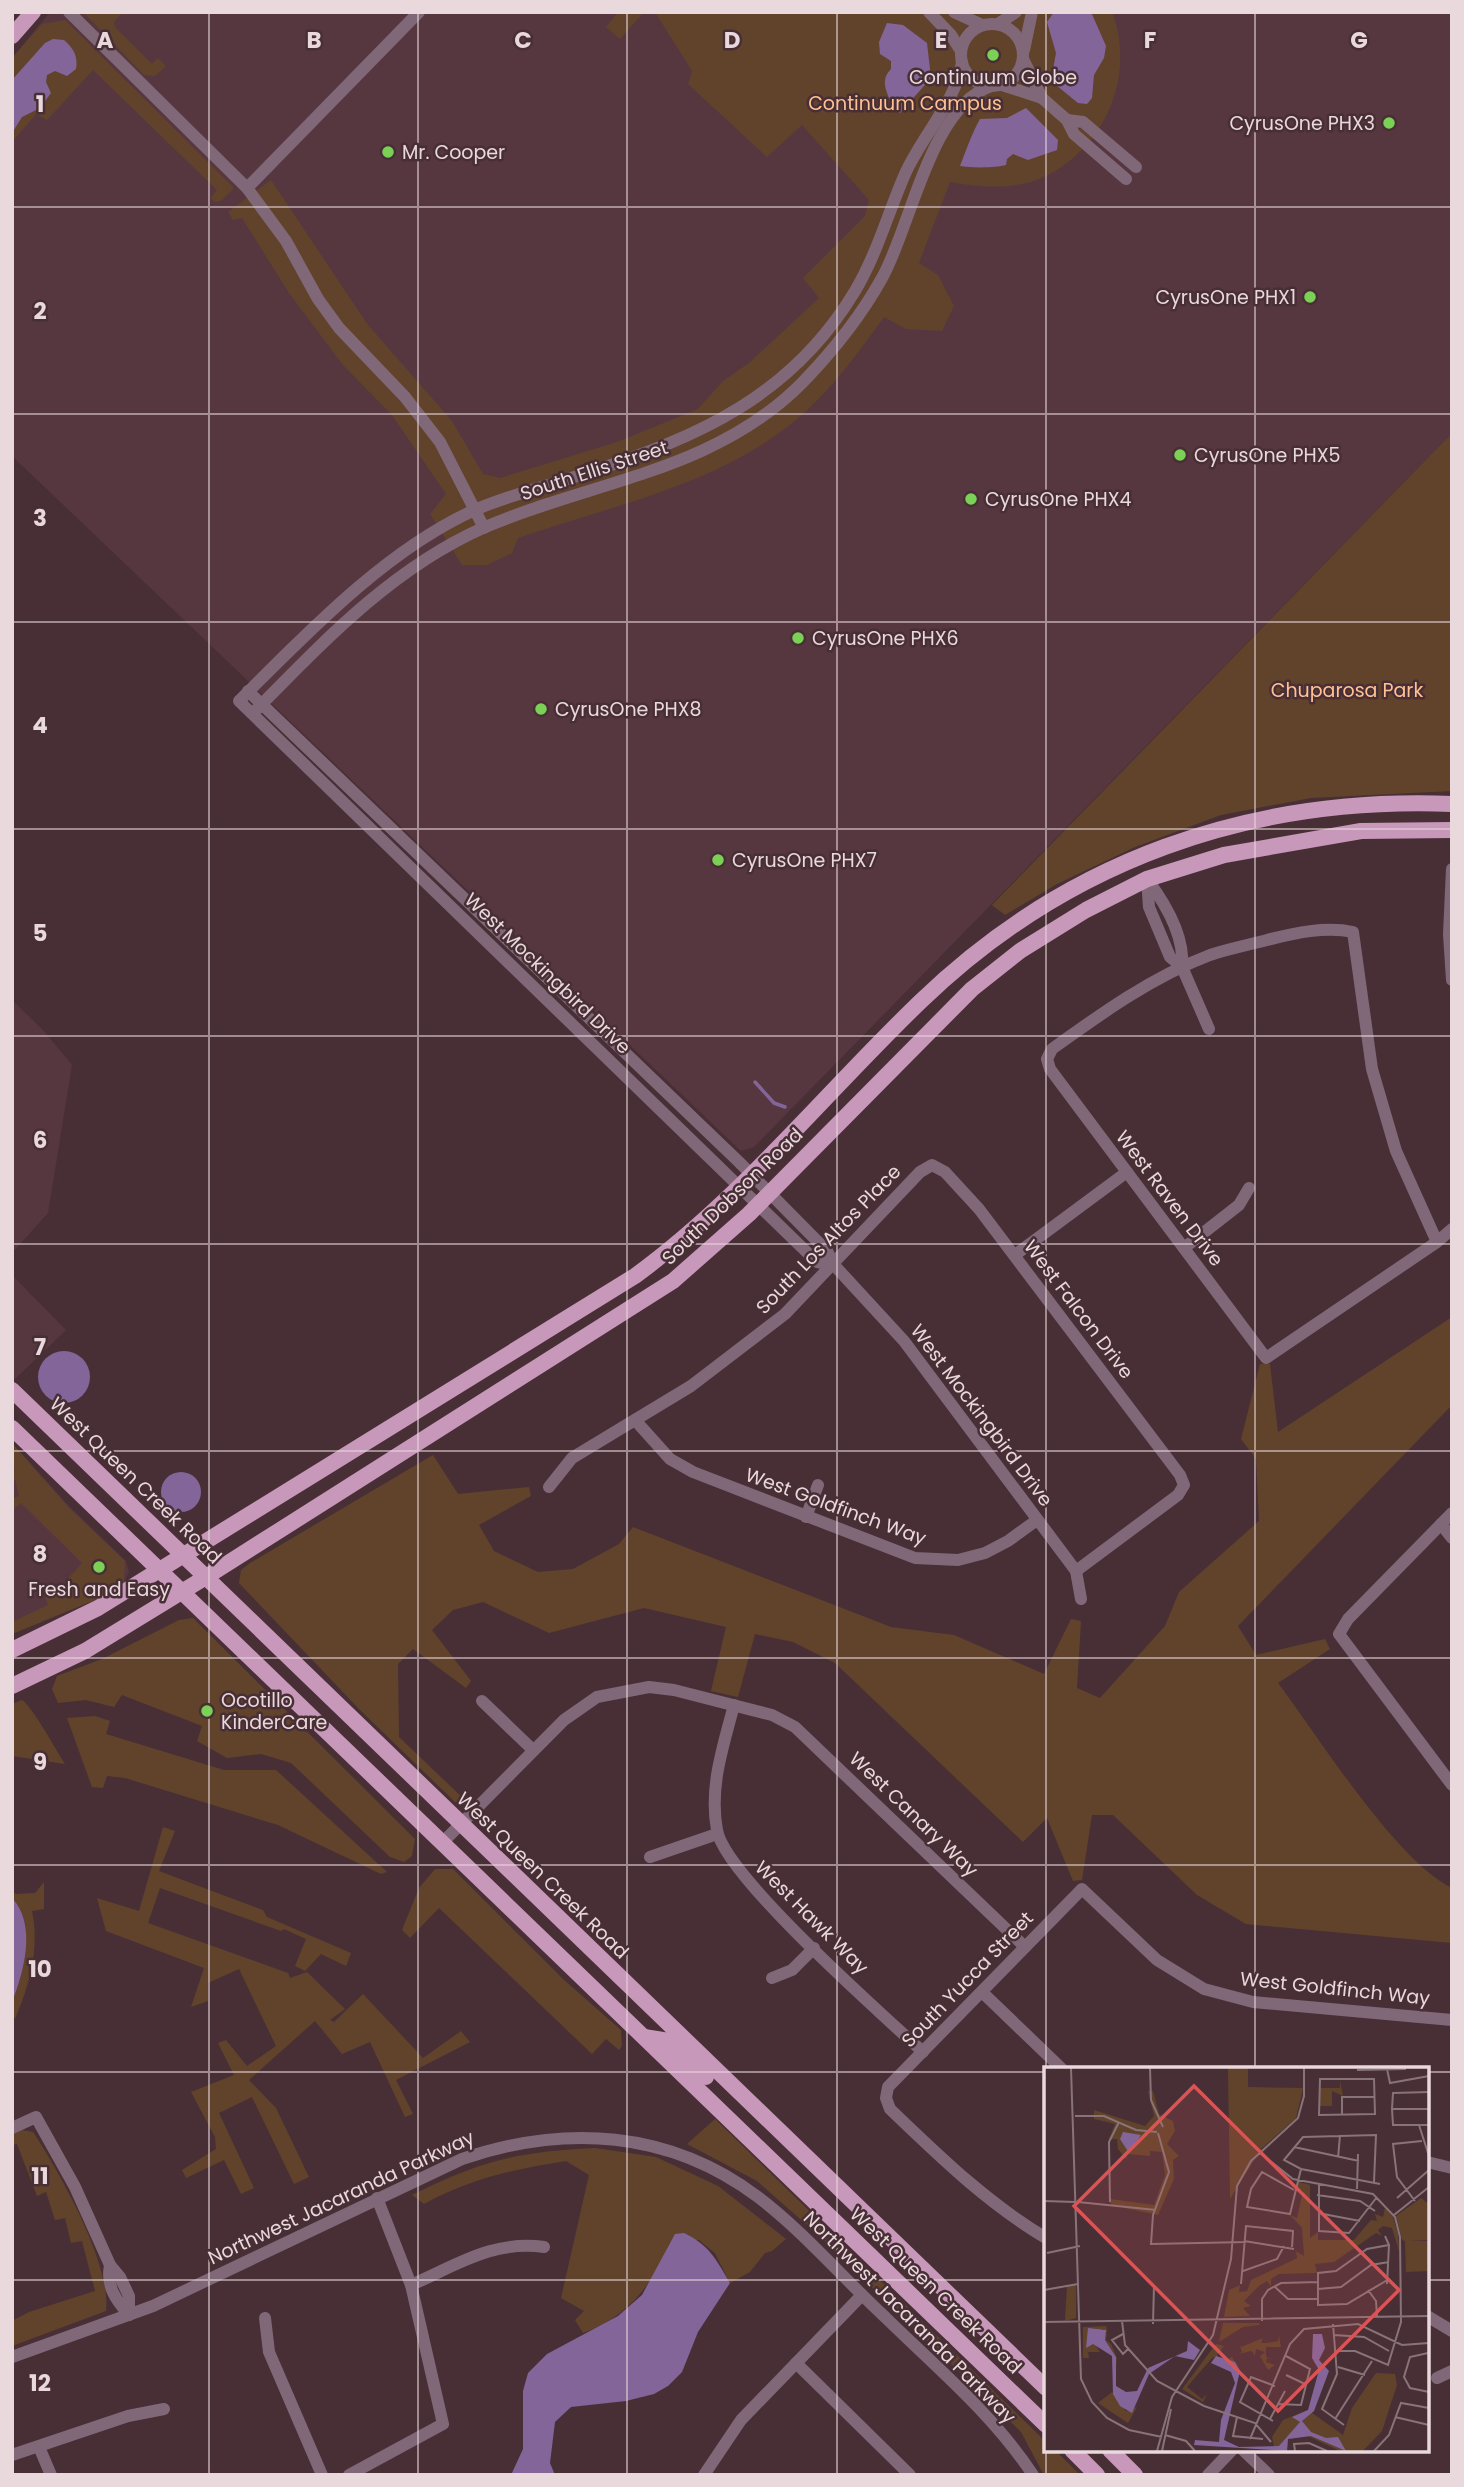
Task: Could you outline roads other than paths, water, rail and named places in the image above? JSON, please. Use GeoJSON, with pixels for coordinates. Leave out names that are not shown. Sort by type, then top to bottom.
{"type":"FeatureCollection","features":[{"type":"Feature","properties":{"kind":"main road"},"geometry":{"type":"LineString","coordinates":[[12,36],[33,12]]}},
{"type":"Feature","properties":{"kind":"main road","name":"South Dobson Road"},"geometry":{"type":"LineString","coordinates":[[12,1650],[66,1626],[635,1276],[682,1240],[745,1180],[942,981],[993,939],[1073,887],[1145,853],[1274,815],[1378,804],[1452,804]]}},
{"type":"Feature","properties":{"kind":"main road","name":"South Dobson Road"},"geometry":{"type":"LineString","coordinates":[[12,1686],[85,1651],[183,1591],[650,1297],[692,1267],[763,1199],[923,1035],[995,970],[1086,910],[1147,880],[1224,855],[1298,840],[1379,830],[1452,831]]}},
{"type":"Feature","properties":{"kind":"main road","name":"West Queen Creek Road"},"geometry":{"type":"LineString","coordinates":[[12,1390],[1044,2386]]}},
{"type":"Feature","properties":{"kind":"main road","name":"West Queen Creek Road"},"geometry":{"type":"LineString","coordinates":[[12,1428],[1044,2423]]}},
{"type":"Feature","properties":{"kind":"main road"},"geometry":{"type":"LineString","coordinates":[[644,2037],[668,2040],[709,2080],[731,2085]]}},
{"type":"Feature","properties":{"kind":"main road"},"geometry":{"type":"LineString","coordinates":[[1074,2452],[1097,2475]]}},
{"type":"Feature","properties":{"kind":"main road"},"geometry":{"type":"LineString","coordinates":[[1112,2452],[1135,2475]]}},
{"type":"Feature","properties":{"kind":"street"},"geometry":{"type":"LineString","coordinates":[[69,12],[247,188],[286,241],[318,299],[340,328],[405,397],[440,442],[484,528]]}},
{"type":"Feature","properties":{"kind":"street"},"geometry":{"type":"LineString","coordinates":[[247,188],[419,12]]}},
{"type":"Feature","properties":{"kind":"street"},"geometry":{"type":"LineString","coordinates":[[929,12],[951,36],[972,79],[1042,98]]}},
{"type":"Feature","properties":{"kind":"street"},"geometry":{"type":"LineString","coordinates":[[954,12],[982,25],[999,24],[1016,12]]}},
{"type":"Feature","properties":{"kind":"street"},"geometry":{"type":"LineString","coordinates":[[997,86],[1016,75],[1023,56],[1032,12]]}},
{"type":"Feature","properties":{"kind":"street"},"geometry":{"type":"LineString","coordinates":[[999,24],[1016,35],[1042,98],[1067,120],[1074,134],[1126,179]]}},
{"type":"Feature","properties":{"kind":"street"},"geometry":{"type":"LineString","coordinates":[[961,57],[968,35],[982,25]]}},
{"type":"Feature","properties":{"kind":"street","name":"South Ellis Street"},"geometry":{"type":"LineString","coordinates":[[244,696],[359,587],[404,554],[475,510],[671,444],[722,420],[760,397],[788,373],[816,344],[855,291],[879,244],[920,141],[951,93],[961,57]]}},
{"type":"Feature","properties":{"kind":"street","name":"South Ellis Street"},"geometry":{"type":"LineString","coordinates":[[257,709],[310,654],[377,594],[415,567],[484,528],[570,496],[626,482],[680,463],[735,433],[801,384],[866,306],[883,276],[917,187],[946,129],[965,101],[997,86]]}},
{"type":"Feature","properties":{"kind":"street"},"geometry":{"type":"LineString","coordinates":[[1067,120],[1083,122],[1136,167]]}},
{"type":"Feature","properties":{"kind":"street","name":"West Mockingbird Drive"},"geometry":{"type":"LineString","coordinates":[[244,696],[469,923],[745,1180]]}},
{"type":"Feature","properties":{"kind":"street","name":"West Mockingbird Drive"},"geometry":{"type":"LineString","coordinates":[[257,709],[480,912],[745,1180],[817,1262],[834,1265],[904,1341],[1076,1571],[1081,1599]]}},
{"type":"Feature","properties":{"kind":"street"},"geometry":{"type":"LineString","coordinates":[[1452,869],[1449,934],[1452,980]]}},
{"type":"Feature","properties":{"kind":"street"},"geometry":{"type":"LineString","coordinates":[[1147,880],[1163,902],[1183,951],[1182,967],[1209,1029]]}},
{"type":"Feature","properties":{"kind":"street"},"geometry":{"type":"LineString","coordinates":[[469,923],[480,912]]}},
{"type":"Feature","properties":{"kind":"street"},"geometry":{"type":"LineString","coordinates":[[1182,967],[1211,955],[1284,936],[1337,929],[1353,932],[1372,1069],[1396,1151],[1437,1242]]}},
{"type":"Feature","properties":{"kind":"street","name":"West Raven Drive"},"geometry":{"type":"LineString","coordinates":[[1182,967],[1111,1006],[1052,1049],[1047,1059],[1050,1069],[1266,1358],[1437,1242]]}},
{"type":"Feature","properties":{"kind":"street","name":"West Falcon Drive"},"geometry":{"type":"LineString","coordinates":[[932,1165],[945,1172],[979,1209],[1180,1475],[1184,1485],[1178,1495],[1076,1571]]}},
{"type":"Feature","properties":{"kind":"street","name":"South Los Altos Place"},"geometry":{"type":"LineString","coordinates":[[549,1488],[572,1458],[737,1354],[785,1314],[920,1172],[932,1165]]}},
{"type":"Feature","properties":{"kind":"street"},"geometry":{"type":"LineString","coordinates":[[1015,1255],[1127,1172]]}},
{"type":"Feature","properties":{"kind":"street"},"geometry":{"type":"LineString","coordinates":[[1184,1248],[1239,1205],[1249,1188]]}},
{"type":"Feature","properties":{"kind":"street"},"geometry":{"type":"LineString","coordinates":[[1437,1242],[1452,1229]]}},
{"type":"Feature","properties":{"kind":"street"},"geometry":{"type":"LineString","coordinates":[[1437,1242],[1452,1240]]}},
{"type":"Feature","properties":{"kind":"street","name":"West Goldfinch Way"},"geometry":{"type":"LineString","coordinates":[[635,1420],[670,1459],[692,1472],[901,1554],[938,1561],[985,1553],[1009,1542],[1037,1520]]}},
{"type":"Feature","properties":{"kind":"street"},"geometry":{"type":"LineString","coordinates":[[806,1517],[818,1485]]}},
{"type":"Feature","properties":{"kind":"street"},"geometry":{"type":"LineString","coordinates":[[1452,1513],[1348,1619],[1339,1633],[1349,1650],[1452,1785]]}},
{"type":"Feature","properties":{"kind":"street"},"geometry":{"type":"LineString","coordinates":[[1441,1524],[1452,1538]]}},
{"type":"Feature","properties":{"kind":"street","name":"West Canary Way"},"geometry":{"type":"LineString","coordinates":[[443,1842],[580,1706],[622,1690],[649,1687],[772,1715],[795,1727],[1026,1947]]}},
{"type":"Feature","properties":{"kind":"street"},"geometry":{"type":"LineString","coordinates":[[482,1701],[533,1750]]}},
{"type":"Feature","properties":{"kind":"street","name":"West Hawk Way"},"geometry":{"type":"LineString","coordinates":[[734,1705],[714,1794],[717,1834],[734,1866],[814,1948],[923,2052]]}},
{"type":"Feature","properties":{"kind":"street"},"geometry":{"type":"LineString","coordinates":[[650,1857],[717,1834]]}},
{"type":"Feature","properties":{"kind":"street","name":"West Goldfinch Way"},"geometry":{"type":"LineString","coordinates":[[1082,1889],[1157,1961],[1204,1989],[1253,2002],[1452,2020]]}},
{"type":"Feature","properties":{"kind":"street","name":"South Yucca Street"},"geometry":{"type":"LineString","coordinates":[[1044,2237],[1013,2219],[974,2189],[890,2109],[886,2098],[888,2087],[1082,1889]]}},
{"type":"Feature","properties":{"kind":"street"},"geometry":{"type":"LineString","coordinates":[[772,1978],[792,1970],[814,1948]]}},
{"type":"Feature","properties":{"kind":"street"},"geometry":{"type":"LineString","coordinates":[[982,1993],[1060,2067]]}},
{"type":"Feature","properties":{"kind":"street"},"geometry":{"type":"LineString","coordinates":[[12,2128],[36,2118],[75,2187],[110,2265],[107,2280],[116,2300],[129,2315]]}},
{"type":"Feature","properties":{"kind":"street","name":"Northwest Jacaranda Parkway"},"geometry":{"type":"LineString","coordinates":[[12,2357],[129,2315],[462,2159],[521,2141],[558,2137],[636,2143],[695,2162],[746,2189],[792,2227],[982,2411],[1033,2475]]}},
{"type":"Feature","properties":{"kind":"street"},"geometry":{"type":"LineString","coordinates":[[1429,2162],[1452,2168]]}},
{"type":"Feature","properties":{"kind":"street"},"geometry":{"type":"LineString","coordinates":[[349,2475],[443,2424],[411,2285],[377,2198]]}},
{"type":"Feature","properties":{"kind":"street"},"geometry":{"type":"LineString","coordinates":[[411,2285],[495,2247],[521,2244],[544,2247]]}},
{"type":"Feature","properties":{"kind":"street"},"geometry":{"type":"LineString","coordinates":[[708,2473],[741,2420],[862,2295]]}},
{"type":"Feature","properties":{"kind":"street"},"geometry":{"type":"LineString","coordinates":[[1429,2317],[1452,2331]]}},
{"type":"Feature","properties":{"kind":"street"},"geometry":{"type":"LineString","coordinates":[[265,2318],[269,2352],[322,2475]]}},
{"type":"Feature","properties":{"kind":"street"},"geometry":{"type":"LineString","coordinates":[[796,2363],[910,2475]]}},
{"type":"Feature","properties":{"kind":"street"},"geometry":{"type":"LineString","coordinates":[[1437,2378],[1452,2371]]}},
{"type":"Feature","properties":{"kind":"street"},"geometry":{"type":"LineString","coordinates":[[12,2455],[128,2416],[164,2409]]}},
{"type":"Feature","properties":{"kind":"street"},"geometry":{"type":"LineString","coordinates":[[39,2446],[51,2475]]}},
{"type":"Feature","properties":{"kind":"street"},"geometry":{"type":"LineString","coordinates":[[1208,2475],[1230,2452]]}},
{"type":"Feature","properties":{"kind":"street"},"geometry":{"type":"LineString","coordinates":[[1245,2452],[1269,2475]]}},
{"type":"Feature","properties":{"kind":"waterway"},"geometry":{"type":"LineString","coordinates":[[755,1082],[774,1103],[785,1107]]}},
{"type":"Feature","properties":{"kind":"waterway"},"geometry":{"type":"LineString","coordinates":[[163,1512],[171,1503]]}},
{"type":"Feature","properties":{"kind":"place","name":"Continuum Globe"},"geometry":{"type":"Point","coordinates":[993,55]}},
{"type":"Feature","properties":{"kind":"place","name":"CyrusOne PHX3"},"geometry":{"type":"Point","coordinates":[1389,123]}},
{"type":"Feature","properties":{"kind":"place","name":"Mr. Cooper"},"geometry":{"type":"Point","coordinates":[388,152]}},
{"type":"Feature","properties":{"kind":"place","name":"CyrusOne PHX1"},"geometry":{"type":"Point","coordinates":[1310,297]}},
{"type":"Feature","properties":{"kind":"place","name":"CyrusOne PHX5"},"geometry":{"type":"Point","coordinates":[1180,455]}},
{"type":"Feature","properties":{"kind":"place","name":"CyrusOne PHX4"},"geometry":{"type":"Point","coordinates":[971,499]}},
{"type":"Feature","properties":{"kind":"place","name":"CyrusOne PHX6"},"geometry":{"type":"Point","coordinates":[798,638]}},
{"type":"Feature","properties":{"kind":"place","name":"CyrusOne PHX8"},"geometry":{"type":"Point","coordinates":[541,709]}},
{"type":"Feature","properties":{"kind":"place","name":"CyrusOne PHX7"},"geometry":{"type":"Point","coordinates":[718,860]}},
{"type":"Feature","properties":{"kind":"place","name":"Fresh and Easy"},"geometry":{"type":"Point","coordinates":[99,1567]}},
{"type":"Feature","properties":{"kind":"place","name":"Ocotillo KinderCare"},"geometry":{"type":"Point","coordinates":[207,1711]}},
{"type":"Feature","properties":{"kind":"park label","name":"Continuum Campus"},"geometry":{"type":"Point","coordinates":[905,103]}},
{"type":"Feature","properties":{"kind":"park label","name":"Chuparosa Park"},"geometry":{"type":"Point","coordinates":[1347,690]}}]}
